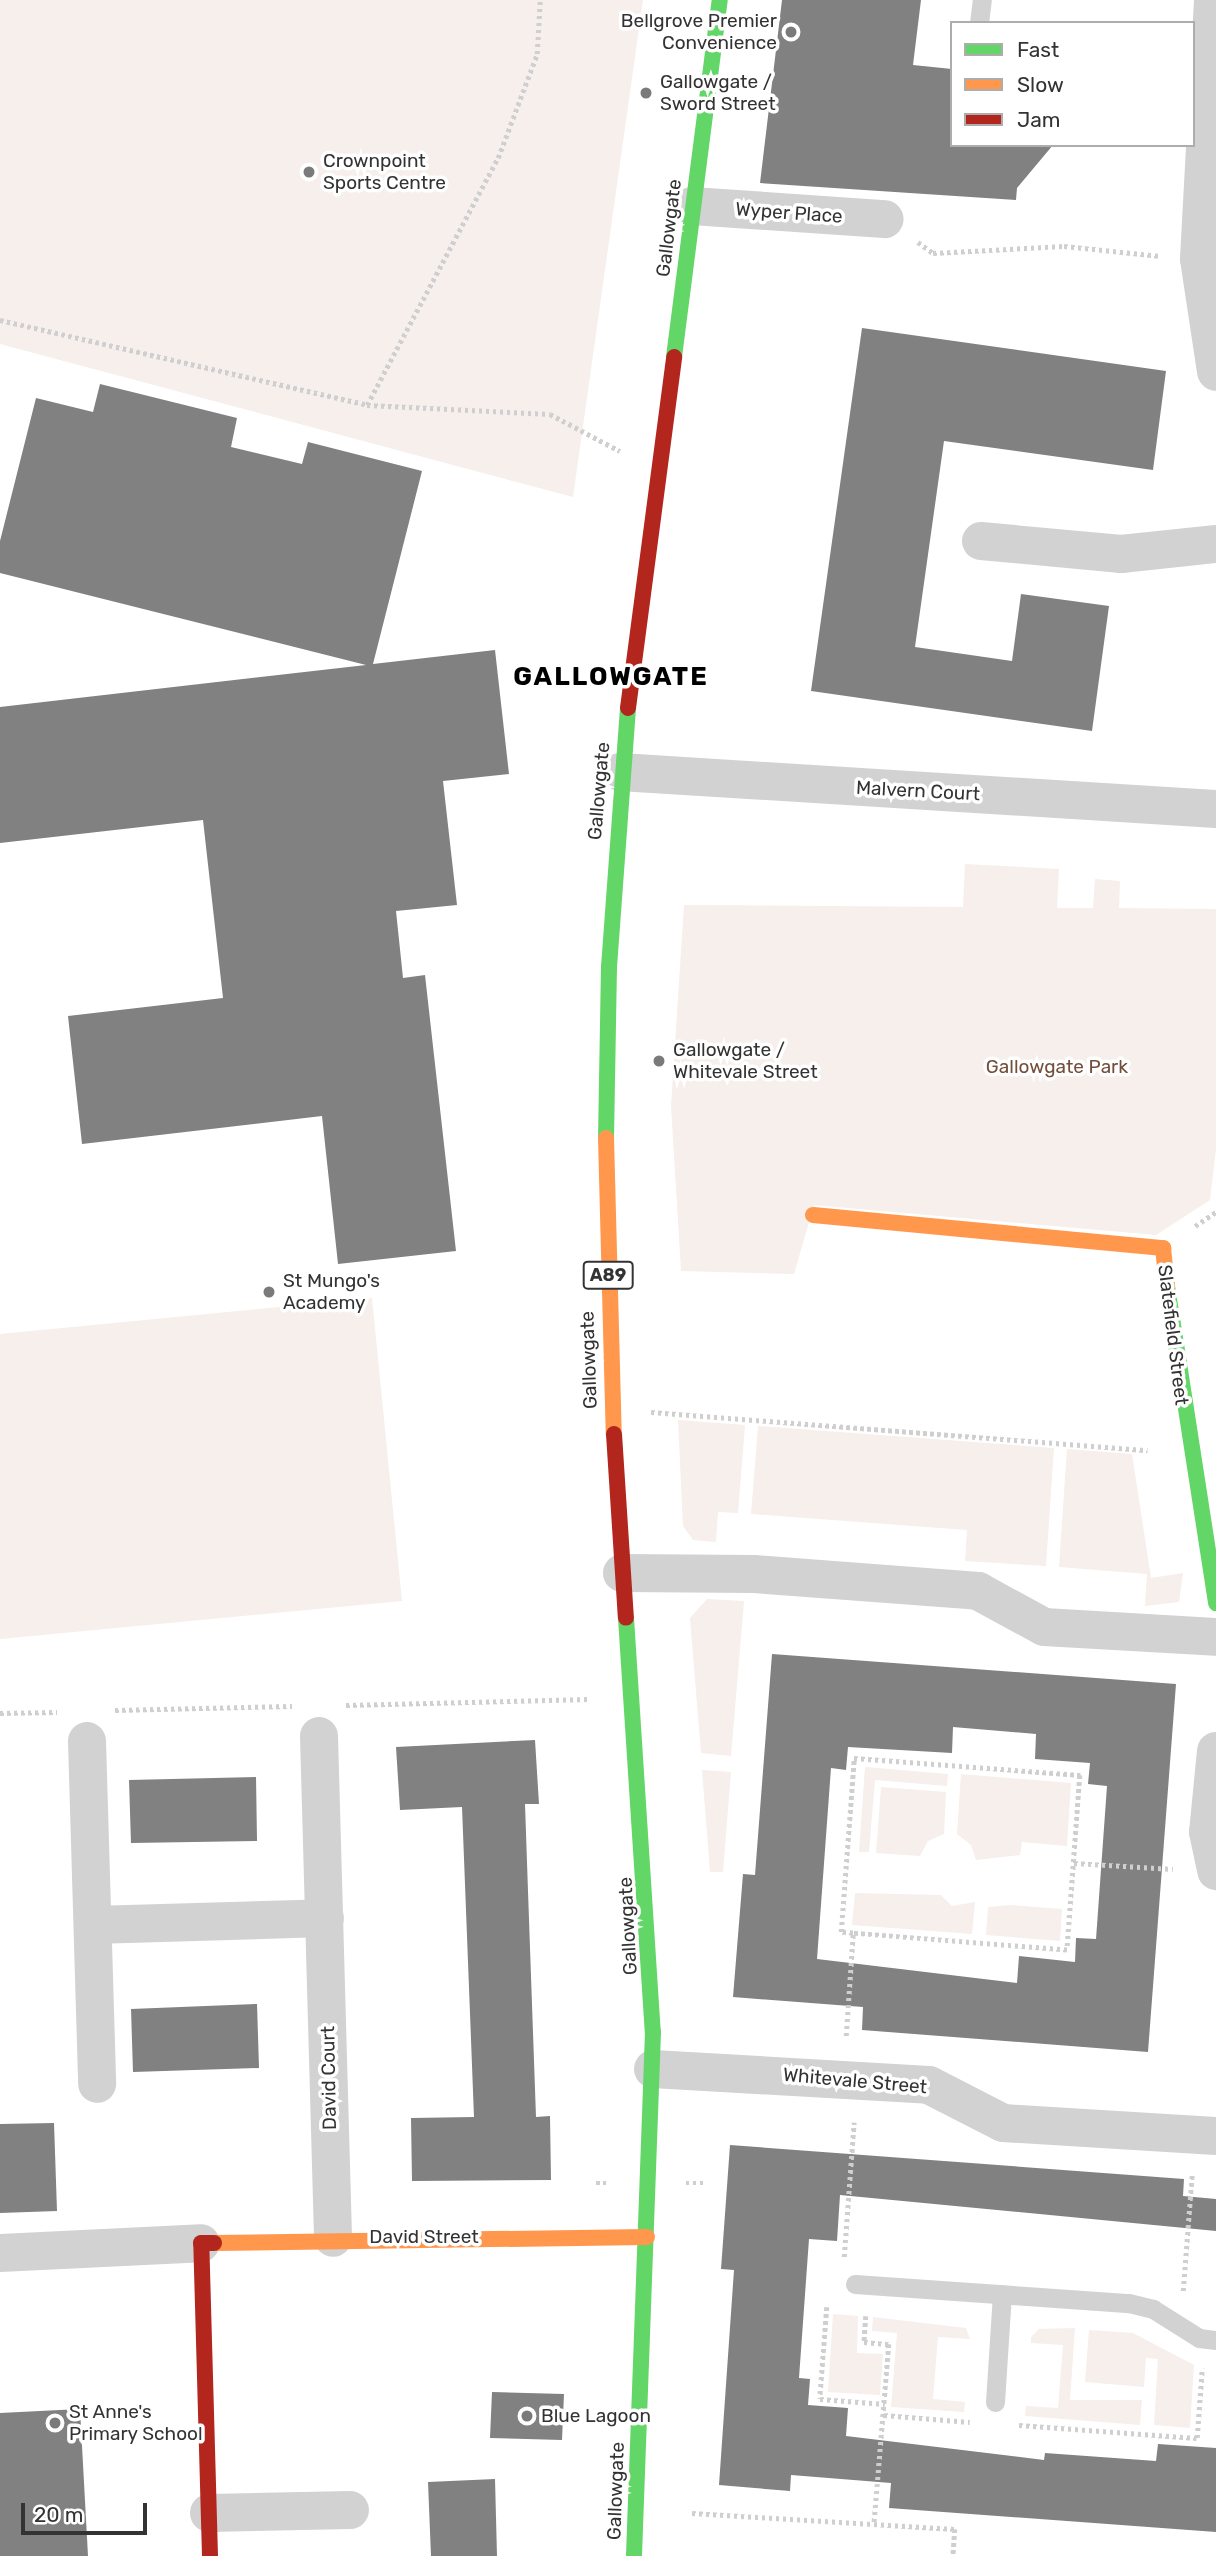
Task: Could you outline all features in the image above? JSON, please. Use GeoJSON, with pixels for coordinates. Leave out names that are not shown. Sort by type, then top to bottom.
{"type":"FeatureCollection","features":[{"type":"Feature","properties":{"kind":"main road","name":"Gallowgate"},"geometry":{"type":"LineString","coordinates":[[634,2556],[653,2069],[647,1876],[622,1573],[612,1409],[604,1167],[620,772],[661,472],[692,206],[720,0]]}},
{"type":"Feature","properties":{"kind":"main road","name":"Slatefield Street"},"geometry":{"type":"LineString","coordinates":[[813,1215],[1163,1248],[1191,1453],[1216,1604]]}},
{"type":"Feature","properties":{"kind":"main road","name":"David Street"},"geometry":{"type":"LineString","coordinates":[[201,2243],[333,2238],[647,2237]]}},
{"type":"Feature","properties":{"kind":"main road"},"geometry":{"type":"LineString","coordinates":[[201,2243],[210,2556]]}},
{"type":"Feature","properties":{"kind":"street"},"geometry":{"type":"LineString","coordinates":[[1213,0],[1201,72],[1199,259],[1216,372]]}},
{"type":"Feature","properties":{"kind":"street","name":"Wyper Place"},"geometry":{"type":"LineString","coordinates":[[692,206],[885,219]]}},
{"type":"Feature","properties":{"kind":"street"},"geometry":{"type":"LineString","coordinates":[[981,541],[1121,554],[1216,544]]}},
{"type":"Feature","properties":{"kind":"street","name":"Malvern Court"},"geometry":{"type":"LineString","coordinates":[[620,772],[1216,809]]}},
{"type":"Feature","properties":{"kind":"street"},"geometry":{"type":"LineString","coordinates":[[622,1573],[743,1573],[978,1591],[1044,1627],[1216,1637]]}},
{"type":"Feature","properties":{"kind":"street","name":"David Court"},"geometry":{"type":"LineString","coordinates":[[319,1736],[333,2238]]}},
{"type":"Feature","properties":{"kind":"street"},"geometry":{"type":"LineString","coordinates":[[87,1741],[97,2084]]}},
{"type":"Feature","properties":{"kind":"street"},"geometry":{"type":"LineString","coordinates":[[1199,1871],[1208,1832],[1216,1751]]}},
{"type":"Feature","properties":{"kind":"street"},"geometry":{"type":"LineString","coordinates":[[93,1925],[325,1917]]}},
{"type":"Feature","properties":{"kind":"street","name":"Whitevale Street"},"geometry":{"type":"LineString","coordinates":[[653,2069],[929,2085],[1003,2123],[1204,2149]]}},
{"type":"Feature","properties":{"kind":"street"},"geometry":{"type":"LineString","coordinates":[[0,2253],[78,2252],[201,2243]]}},
{"type":"Feature","properties":{"kind":"street"},"geometry":{"type":"LineString","coordinates":[[209,2513],[350,2510]]}},
{"type":"Feature","properties":{"kind":"lane"},"geometry":{"type":"LineString","coordinates":[[979,21],[982,0]]}},
{"type":"Feature","properties":{"kind":"lane"},"geometry":{"type":"LineString","coordinates":[[855,2284],[1129,2303],[1153,2309],[1199,2338],[1216,2340]]}},
{"type":"Feature","properties":{"kind":"lane"},"geometry":{"type":"LineString","coordinates":[[995,2402],[1002,2294]]}},
{"type":"Feature","properties":{"kind":"path"},"geometry":{"type":"LineString","coordinates":[[367,405],[498,158],[537,54],[540,0]]}},
{"type":"Feature","properties":{"kind":"path"},"geometry":{"type":"LineString","coordinates":[[885,219],[933,253],[1064,246],[1199,259]]}},
{"type":"Feature","properties":{"kind":"path"},"geometry":{"type":"LineString","coordinates":[[0,320],[367,405],[550,414],[661,472]]}},
{"type":"Feature","properties":{"kind":"path"},"geometry":{"type":"LineString","coordinates":[[612,1409],[1191,1453]]}},
{"type":"Feature","properties":{"kind":"path"},"geometry":{"type":"LineString","coordinates":[[854,1758],[1080,1775],[1066,1950],[853,1933],[841,1932],[854,1758]]}},
{"type":"Feature","properties":{"kind":"path"},"geometry":{"type":"LineString","coordinates":[[1074,1863],[1199,1871]]}},
{"type":"Feature","properties":{"kind":"path"},"geometry":{"type":"LineString","coordinates":[[846,2036],[853,1933]]}},
{"type":"Feature","properties":{"kind":"path"},"geometry":{"type":"LineString","coordinates":[[844,2259],[854,2118]]}},
{"type":"Feature","properties":{"kind":"path"},"geometry":{"type":"LineString","coordinates":[[1182,2302],[1204,2149]]}},
{"type":"Feature","properties":{"kind":"path"},"geometry":{"type":"LineString","coordinates":[[855,2284],[866,2309],[864,2342],[890,2344],[874,2525]]}},
{"type":"Feature","properties":{"kind":"path"},"geometry":{"type":"LineString","coordinates":[[827,2307],[820,2399],[886,2404]]}},
{"type":"Feature","properties":{"kind":"path"},"geometry":{"type":"LineString","coordinates":[[1019,2425],[1197,2438],[1202,2361]]}},
{"type":"Feature","properties":{"kind":"path"},"geometry":{"type":"LineString","coordinates":[[884,2415],[970,2421]]}},
{"type":"Feature","properties":{"kind":"path"},"geometry":{"type":"LineString","coordinates":[[692,2513],[955,2529],[953,2556]]}},
{"type":"Feature","properties":{"kind":"green space","name":"Crownpoint Sports Centre"},"geometry":{"type":"Polygon","coordinates":[[[0,0],[643,0],[573,497],[0,344],[0,0]]]}},
{"type":"Feature","properties":{"kind":"green space","name":"Gallowgate Park"},"geometry":{"type":"Polygon","coordinates":[[[965,864],[1059,869],[1057,908],[1093,908],[1095,879],[1120,881],[1119,908],[1216,909],[1216,1149],[1210,1200],[1156,1235],[814,1205],[794,1274],[681,1271],[671,1106],[684,905],[963,907],[965,864]]]}},
{"type":"Feature","properties":{"kind":"green space"},"geometry":{"type":"Polygon","coordinates":[[[372,1298],[402,1601],[0,1639],[0,1334],[372,1298]]]}},
{"type":"Feature","properties":{"kind":"green space"},"geometry":{"type":"Polygon","coordinates":[[[678,1420],[745,1425],[738,1513],[718,1512],[716,1542],[693,1540],[683,1526],[678,1420]]]}},
{"type":"Feature","properties":{"kind":"green space"},"geometry":{"type":"Polygon","coordinates":[[[758,1426],[1054,1448],[1046,1566],[965,1561],[967,1530],[751,1514],[758,1426]]]}},
{"type":"Feature","properties":{"kind":"green space"},"geometry":{"type":"Polygon","coordinates":[[[1067,1449],[1132,1454],[1151,1578],[1183,1573],[1179,1602],[1145,1606],[1147,1574],[1059,1567],[1067,1449]]]}},
{"type":"Feature","properties":{"kind":"green space"},"geometry":{"type":"Polygon","coordinates":[[[707,1599],[744,1601],[731,1756],[701,1753],[690,1618],[707,1599]]]}},
{"type":"Feature","properties":{"kind":"green space"},"geometry":{"type":"Polygon","coordinates":[[[865,1767],[948,1774],[947,1786],[875,1780],[869,1852],[859,1852],[865,1767]]]}},
{"type":"Feature","properties":{"kind":"green space"},"geometry":{"type":"Polygon","coordinates":[[[702,1770],[731,1772],[723,1872],[710,1872],[702,1770]]]}},
{"type":"Feature","properties":{"kind":"green space"},"geometry":{"type":"Polygon","coordinates":[[[961,1774],[1071,1783],[1067,1846],[1022,1842],[1020,1855],[976,1860],[971,1845],[957,1834],[961,1774]]]}},
{"type":"Feature","properties":{"kind":"green space"},"geometry":{"type":"Polygon","coordinates":[[[881,1787],[946,1792],[944,1834],[928,1841],[920,1856],[876,1853],[881,1787]]]}},
{"type":"Feature","properties":{"kind":"green space"},"geometry":{"type":"Polygon","coordinates":[[[855,1893],[941,1895],[952,1906],[975,1902],[972,1934],[852,1925],[855,1893]]]}},
{"type":"Feature","properties":{"kind":"green space"},"geometry":{"type":"Polygon","coordinates":[[[1011,1905],[1062,1909],[1060,1941],[986,1935],[988,1907],[1011,1905]]]}},
{"type":"Feature","properties":{"kind":"green space"},"geometry":{"type":"Polygon","coordinates":[[[833,2314],[858,2316],[857,2353],[883,2354],[880,2395],[828,2392],[833,2314]]]}},
{"type":"Feature","properties":{"kind":"green space"},"geometry":{"type":"Polygon","coordinates":[[[873,2317],[966,2328],[970,2339],[938,2337],[933,2399],[965,2402],[964,2412],[891,2407],[897,2333],[872,2331],[873,2317]]]}},
{"type":"Feature","properties":{"kind":"green space"},"geometry":{"type":"Polygon","coordinates":[[[1075,2328],[1070,2400],[1142,2400],[1140,2425],[1025,2416],[1026,2406],[1058,2408],[1063,2345],[1031,2343],[1031,2337],[1039,2329],[1075,2328]]]}},
{"type":"Feature","properties":{"kind":"green space"},"geometry":{"type":"Polygon","coordinates":[[[1089,2330],[1133,2333],[1194,2365],[1190,2428],[1154,2425],[1158,2359],[1146,2358],[1144,2387],[1085,2382],[1089,2330]]]}},
{"type":"Feature","properties":{"kind":"building"},"geometry":{"type":"Polygon","coordinates":[[[782,0],[921,0],[913,65],[950,69],[950,147],[1051,147],[1017,188],[1016,200],[760,183],[782,0]]]}},
{"type":"Feature","properties":{"kind":"building"},"geometry":{"type":"Polygon","coordinates":[[[862,328],[1166,371],[1153,470],[944,441],[915,647],[1012,661],[1021,594],[1109,606],[1092,731],[811,691],[862,328]]]}},
{"type":"Feature","properties":{"kind":"building"},"geometry":{"type":"Polygon","coordinates":[[[100,384],[237,418],[231,447],[302,464],[308,442],[422,471],[373,664],[495,650],[509,774],[443,781],[457,905],[396,911],[403,978],[425,975],[456,1251],[338,1264],[322,1116],[82,1144],[68,1016],[223,998],[203,820],[0,843],[0,707],[366,665],[0,573],[0,541],[36,398],[93,412],[100,384]]]}},
{"type":"Feature","properties":{"kind":"building"},"geometry":{"type":"Polygon","coordinates":[[[772,1654],[1176,1684],[1148,2052],[862,2030],[863,2007],[733,1997],[743,1874],[755,1875],[772,1654]],[[953,1727],[952,1753],[848,1747],[846,1770],[831,1768],[817,1959],[1017,1983],[1019,1956],[1075,1962],[1076,1938],[1096,1939],[1107,1786],[1088,1784],[1090,1763],[1035,1759],[1036,1734],[953,1727]]]}},
{"type":"Feature","properties":{"kind":"building"},"geometry":{"type":"Polygon","coordinates":[[[535,1740],[539,1804],[525,1804],[536,2117],[550,2116],[551,2180],[412,2181],[411,2118],[474,2117],[462,1807],[400,1810],[396,1747],[535,1740]]]}},
{"type":"Feature","properties":{"kind":"building"},"geometry":{"type":"Polygon","coordinates":[[[256,1777],[257,1841],[131,1843],[129,1780],[256,1777]]]}},
{"type":"Feature","properties":{"kind":"building"},"geometry":{"type":"Polygon","coordinates":[[[257,2004],[259,2068],[133,2072],[131,2009],[257,2004]]]}},
{"type":"Feature","properties":{"kind":"building"},"geometry":{"type":"Polygon","coordinates":[[[54,2123],[57,2211],[0,2213],[0,2124],[54,2123]]]}},
{"type":"Feature","properties":{"kind":"building"},"geometry":{"type":"Polygon","coordinates":[[[730,2145],[1184,2179],[1183,2196],[1216,2199],[1216,2231],[840,2195],[837,2241],[809,2239],[799,2378],[810,2379],[808,2405],[848,2408],[846,2436],[1044,2460],[1045,2453],[1156,2461],[1158,2444],[1216,2448],[1216,2532],[889,2508],[891,2483],[791,2475],[790,2491],[719,2485],[734,2270],[721,2269],[730,2145]]]}},
{"type":"Feature","properties":{"kind":"building","name":"Blue Lagoon"},"geometry":{"type":"Polygon","coordinates":[[[492,2392],[564,2394],[562,2440],[490,2438],[492,2392]]]}},
{"type":"Feature","properties":{"kind":"building"},"geometry":{"type":"Polygon","coordinates":[[[80,2409],[88,2556],[0,2556],[0,2413],[80,2409]]]}},
{"type":"Feature","properties":{"kind":"building"},"geometry":{"type":"Polygon","coordinates":[[[495,2479],[497,2556],[431,2556],[428,2482],[495,2479]]]}},
{"type":"Feature","properties":{"kind":"traffic: fast"},"geometry":{"type":"LineString","coordinates":[[674,357],[720,0]]}},
{"type":"Feature","properties":{"kind":"traffic: fast"},"geometry":{"type":"LineString","coordinates":[[606,1138],[609,967],[628,708]]}},
{"type":"Feature","properties":{"kind":"traffic: fast"},"geometry":{"type":"LineString","coordinates":[[1167,1286],[1216,1603]]}},
{"type":"Feature","properties":{"kind":"traffic: fast"},"geometry":{"type":"LineString","coordinates":[[626,1618],[653,2032],[634,2556]]}},
{"type":"Feature","properties":{"kind":"traffic: slow"},"geometry":{"type":"LineString","coordinates":[[606,1138],[614,1434]]}},
{"type":"Feature","properties":{"kind":"traffic: slow"},"geometry":{"type":"LineString","coordinates":[[813,1215],[1163,1248],[1167,1286]]}},
{"type":"Feature","properties":{"kind":"traffic: slow"},"geometry":{"type":"LineString","coordinates":[[214,2243],[647,2237]]}},
{"type":"Feature","properties":{"kind":"traffic: jam"},"geometry":{"type":"LineString","coordinates":[[628,708],[674,357]]}},
{"type":"Feature","properties":{"kind":"traffic: jam"},"geometry":{"type":"LineString","coordinates":[[614,1434],[626,1618]]}},
{"type":"Feature","properties":{"kind":"traffic: jam"},"geometry":{"type":"LineString","coordinates":[[210,2556],[201,2243],[214,2243]]}},
{"type":"Feature","properties":{"kind":"place","name":"Bellgrove Premier Convenience"},"geometry":{"type":"Point","coordinates":[791,32]}},
{"type":"Feature","properties":{"kind":"place","name":"Gallowgate / Sword Street"},"geometry":{"type":"Point","coordinates":[646,93]}},
{"type":"Feature","properties":{"kind":"place","name":"Crownpoint Sports Centre"},"geometry":{"type":"Point","coordinates":[309,172]}},
{"type":"Feature","properties":{"kind":"place","name":"Gallowgate / Whitevale Street"},"geometry":{"type":"Point","coordinates":[659,1061]}},
{"type":"Feature","properties":{"kind":"place","name":"St Mungo's Academy"},"geometry":{"type":"Point","coordinates":[269,1292]}},
{"type":"Feature","properties":{"kind":"place","name":"Blue Lagoon"},"geometry":{"type":"Point","coordinates":[527,2416]}},
{"type":"Feature","properties":{"kind":"place","name":"St Anne's Primary School"},"geometry":{"type":"Point","coordinates":[55,2423]}},
{"type":"Feature","properties":{"kind":"district","name":"GALLOWGATE"},"geometry":{"type":"Point","coordinates":[611,677]}}]}
